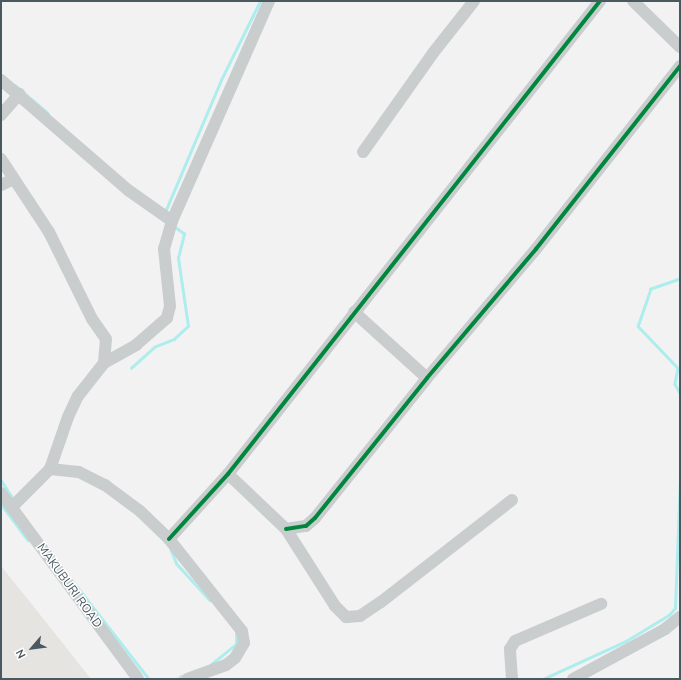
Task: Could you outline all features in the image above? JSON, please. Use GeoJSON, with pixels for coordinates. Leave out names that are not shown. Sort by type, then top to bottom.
{"type":"FeatureCollection","features":[{"type":"Feature","properties":{"kind":"street"},"geometry":{"type":"LineString","coordinates":[[12,507],[50,469],[68,417],[78,396],[104,363],[136,345],[166,318],[170,306],[164,249],[172,221],[269,1]]}},
{"type":"Feature","properties":{"kind":"street"},"geometry":{"type":"LineString","coordinates":[[363,152],[433,53],[474,1]]}},
{"type":"Feature","properties":{"kind":"street"},"geometry":{"type":"LineString","coordinates":[[169,539],[228,474],[600,1]]}},
{"type":"Feature","properties":{"kind":"street"},"geometry":{"type":"LineString","coordinates":[[633,1],[680,47]]}},
{"type":"Feature","properties":{"kind":"street"},"geometry":{"type":"LineString","coordinates":[[286,529],[306,526],[315,518],[427,378],[536,249],[680,66]]}},
{"type":"Feature","properties":{"kind":"street"},"geometry":{"type":"LineString","coordinates":[[1,80],[19,94],[128,190],[172,221]]}},
{"type":"Feature","properties":{"kind":"street"},"geometry":{"type":"LineString","coordinates":[[1,115],[19,94]]}},
{"type":"Feature","properties":{"kind":"street"},"geometry":{"type":"LineString","coordinates":[[1,159],[49,232],[92,319],[106,339],[104,363]]}},
{"type":"Feature","properties":{"kind":"street"},"geometry":{"type":"LineString","coordinates":[[1,185],[14,179]]}},
{"type":"Feature","properties":{"kind":"street"},"geometry":{"type":"LineString","coordinates":[[354,312],[427,378]]}},
{"type":"Feature","properties":{"kind":"street"},"geometry":{"type":"LineString","coordinates":[[50,469],[79,472],[104,485],[140,511],[169,539],[244,637],[240,651],[226,665],[187,679]]}},
{"type":"Feature","properties":{"kind":"street"},"geometry":{"type":"LineString","coordinates":[[228,474],[286,529],[335,606],[346,617],[353,618],[381,602],[512,500]]}},
{"type":"Feature","properties":{"kind":"street","name":"MAKUBURI ROAD"},"geometry":{"type":"LineString","coordinates":[[1,493],[138,679]]}},
{"type":"Feature","properties":{"kind":"street"},"geometry":{"type":"LineString","coordinates":[[512,679],[510,649],[515,641],[602,604]]}},
{"type":"Feature","properties":{"kind":"street"},"geometry":{"type":"LineString","coordinates":[[573,679],[665,629],[680,617]]}},
{"type":"Feature","properties":{"kind":"shaded area"},"geometry":{"type":"Polygon","coordinates":[[[1,566],[34,607],[91,679],[1,679],[1,566]]]}},
{"type":"Feature","properties":{"kind":"waterway"},"geometry":{"type":"LineString","coordinates":[[165,212],[221,80],[260,1]]}},
{"type":"Feature","properties":{"kind":"waterway"},"geometry":{"type":"LineString","coordinates":[[15,85],[48,113]]}},
{"type":"Feature","properties":{"kind":"waterway"},"geometry":{"type":"LineString","coordinates":[[131,368],[154,347],[174,339],[188,326],[178,258],[184,234],[173,226]]}},
{"type":"Feature","properties":{"kind":"waterway"},"geometry":{"type":"LineString","coordinates":[[680,279],[651,289],[638,326],[678,368],[675,384],[680,393]]}},
{"type":"Feature","properties":{"kind":"waterway"},"geometry":{"type":"LineString","coordinates":[[543,679],[626,641],[669,615],[675,608],[680,475]]}},
{"type":"Feature","properties":{"kind":"waterway"},"geometry":{"type":"LineString","coordinates":[[1,480],[14,500]]}},
{"type":"Feature","properties":{"kind":"waterway"},"geometry":{"type":"LineString","coordinates":[[1,504],[28,540]]}},
{"type":"Feature","properties":{"kind":"waterway"},"geometry":{"type":"LineString","coordinates":[[171,550],[177,564],[210,600]]}},
{"type":"Feature","properties":{"kind":"waterway"},"geometry":{"type":"LineString","coordinates":[[72,580],[149,679]]}},
{"type":"Feature","properties":{"kind":"waterway"},"geometry":{"type":"LineString","coordinates":[[209,666],[236,644],[236,631]]}},
{"type":"Feature","properties":{"kind":"waterway"},"geometry":{"type":"LineString","coordinates":[[178,679],[181,676],[183,677]]}},
{"type":"Feature","properties":{"kind":"cycle path"},"geometry":{"type":"LineString","coordinates":[[169,539],[228,474],[600,1]]}},
{"type":"Feature","properties":{"kind":"cycle path"},"geometry":{"type":"LineString","coordinates":[[286,529],[306,526],[315,518],[427,378],[536,249],[680,66]]}}]}
